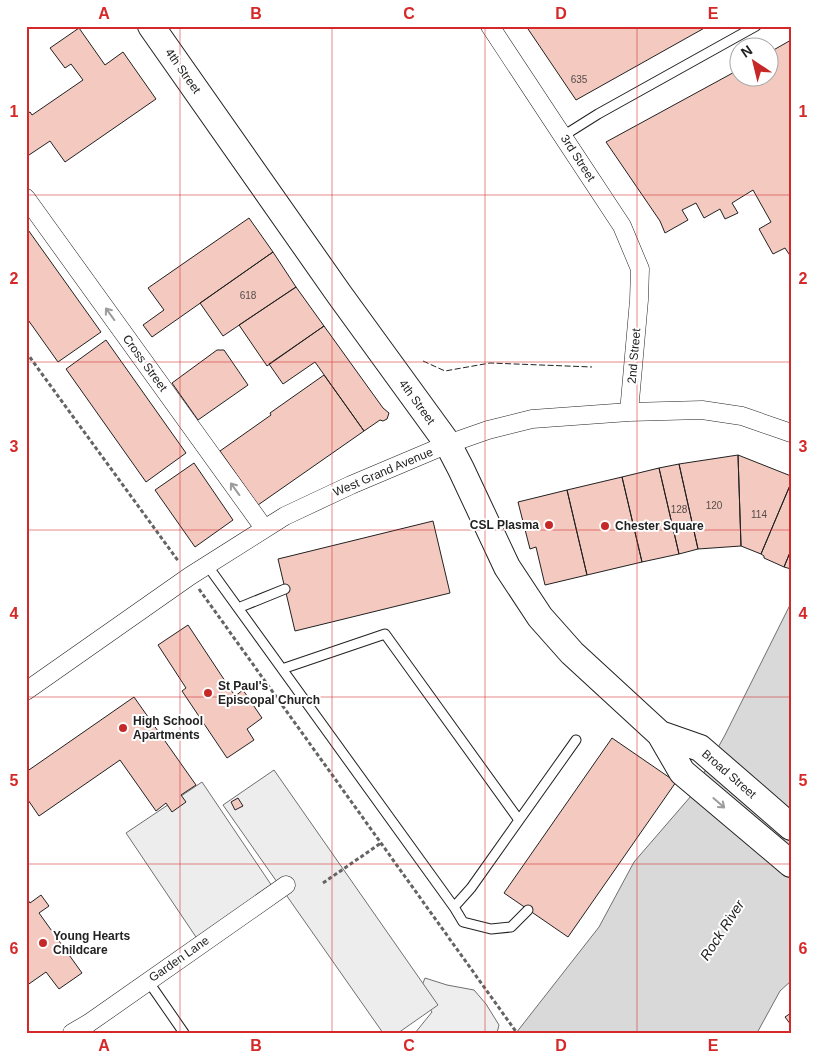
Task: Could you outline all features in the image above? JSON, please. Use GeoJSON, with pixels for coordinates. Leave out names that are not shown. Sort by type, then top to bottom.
{"type":"FeatureCollection","features":[{"type":"Feature","properties":{"kind":"main road","name":"4th Street"},"geometry":{"type":"LineString","coordinates":[[151,26],[448,444],[507,567],[528,602],[572,653],[660,734],[682,772],[791,864]]}},
{"type":"Feature","properties":{"kind":"main road","name":"Broad Street"},"geometry":{"type":"LineString","coordinates":[[660,734],[700,748],[791,827]]}},
{"type":"Feature","properties":{"kind":"street","name":"3rd Street"},"geometry":{"type":"LineString","coordinates":[[490,26],[622,226],[640,269],[639,300]]}},
{"type":"Feature","properties":{"kind":"street","name":"Cross Street"},"geometry":{"type":"LineString","coordinates":[[26,198],[264,528]]}},
{"type":"Feature","properties":{"kind":"street","name":"2nd Street"},"geometry":{"type":"LineString","coordinates":[[629,412],[639,300]]}},
{"type":"Feature","properties":{"kind":"street","name":"West Grand Avenue"},"geometry":{"type":"LineString","coordinates":[[26,691],[190,576],[264,528],[310,503],[448,444],[506,424],[532,419],[629,412],[702,410],[742,416],[791,433]]}},
{"type":"Feature","properties":{"kind":"street","name":"Garden Lane"},"geometry":{"type":"LineString","coordinates":[[72,1033],[286,885]]}},
{"type":"Feature","properties":{"kind":"lane"},"geometry":{"type":"LineString","coordinates":[[563,136],[598,114],[756,26]]}},
{"type":"Feature","properties":{"kind":"lane"},"geometry":{"type":"LineString","coordinates":[[207,565],[464,922],[490,929],[511,927],[528,910]]}},
{"type":"Feature","properties":{"kind":"lane"},"geometry":{"type":"LineString","coordinates":[[238,608],[285,589]]}},
{"type":"Feature","properties":{"kind":"lane"},"geometry":{"type":"LineString","coordinates":[[282,669],[385,634],[519,820]]}},
{"type":"Feature","properties":{"kind":"lane"},"geometry":{"type":"LineString","coordinates":[[454,908],[471,888],[576,740]]}},
{"type":"Feature","properties":{"kind":"lane"},"geometry":{"type":"LineString","coordinates":[[148,981],[184,1033]]}},
{"type":"Feature","properties":{"kind":"path"},"geometry":{"type":"LineString","coordinates":[[26,352],[190,576],[517,1033]]}},
{"type":"Feature","properties":{"kind":"path"},"geometry":{"type":"LineString","coordinates":[[323,883],[381,843]]}},
{"type":"Feature","properties":{"kind":"shaded area"},"geometry":{"type":"Polygon","coordinates":[[[274,770],[438,1005],[398,1033],[383,1033],[223,805],[274,770]]]}},
{"type":"Feature","properties":{"kind":"shaded area"},"geometry":{"type":"Polygon","coordinates":[[[202,782],[274,889],[198,940],[126,833],[202,782]]]}},
{"type":"Feature","properties":{"kind":"shaded area"},"geometry":{"type":"Polygon","coordinates":[[[425,978],[447,985],[474,990],[486,1004],[499,1025],[497,1033],[415,1033],[432,1012],[419,993],[425,978]]]}},
{"type":"Feature","properties":{"kind":"water","name":"Rock River"},"geometry":{"type":"Polygon","coordinates":[[[791,603],[791,981],[780,991],[757,1033],[516,1033],[599,927],[634,862],[691,796],[725,735],[791,603]]]}},
{"type":"Feature","properties":{"kind":"building"},"geometry":{"type":"Polygon","coordinates":[[[526,26],[708,26],[576,100],[526,26]]]}},
{"type":"Feature","properties":{"kind":"building"},"geometry":{"type":"Polygon","coordinates":[[[79,28],[105,65],[123,52],[156,99],[65,162],[50,141],[26,157],[26,114],[30,112],[32,115],[83,80],[71,64],[65,68],[50,48],[79,28]]]}},
{"type":"Feature","properties":{"kind":"building"},"geometry":{"type":"Polygon","coordinates":[[[791,40],[791,257],[785,248],[773,254],[759,229],[771,222],[753,190],[732,203],[738,213],[725,219],[720,209],[704,218],[696,203],[682,210],[688,220],[665,233],[660,221],[606,142],[730,74],[730,88],[780,88],[780,46],[791,40]]]}},
{"type":"Feature","properties":{"kind":"building"},"geometry":{"type":"Polygon","coordinates":[[[249,218],[273,252],[152,337],[143,325],[164,310],[148,288],[249,218]]]}},
{"type":"Feature","properties":{"kind":"building"},"geometry":{"type":"Polygon","coordinates":[[[26,227],[101,332],[58,362],[26,317],[26,227]]]}},
{"type":"Feature","properties":{"kind":"building"},"geometry":{"type":"Polygon","coordinates":[[[273,252],[296,287],[223,336],[200,303],[273,252]]]}},
{"type":"Feature","properties":{"kind":"building"},"geometry":{"type":"Polygon","coordinates":[[[296,287],[324,326],[267,366],[239,325],[296,287]]]}},
{"type":"Feature","properties":{"kind":"building"},"geometry":{"type":"Polygon","coordinates":[[[324,326],[383,408],[389,413],[387,419],[380,420],[364,431],[315,362],[283,384],[269,364],[324,326]]]}},
{"type":"Feature","properties":{"kind":"building"},"geometry":{"type":"Polygon","coordinates":[[[106,340],[186,453],[146,482],[66,369],[106,340]]]}},
{"type":"Feature","properties":{"kind":"building"},"geometry":{"type":"Polygon","coordinates":[[[217,350],[224,350],[248,385],[198,420],[172,383],[217,350]]]}},
{"type":"Feature","properties":{"kind":"building"},"geometry":{"type":"Polygon","coordinates":[[[324,375],[364,431],[258,505],[220,451],[324,375]]]}},
{"type":"Feature","properties":{"kind":"building"},"geometry":{"type":"Polygon","coordinates":[[[738,455],[791,476],[791,483],[761,554],[741,546],[738,455]]]}},
{"type":"Feature","properties":{"kind":"building"},"geometry":{"type":"Polygon","coordinates":[[[738,455],[741,546],[698,549],[679,464],[738,455]]]}},
{"type":"Feature","properties":{"kind":"building"},"geometry":{"type":"Polygon","coordinates":[[[194,463],[233,520],[195,547],[155,490],[194,463]]]}},
{"type":"Feature","properties":{"kind":"building"},"geometry":{"type":"Polygon","coordinates":[[[679,464],[698,549],[679,554],[659,468],[679,464]]]}},
{"type":"Feature","properties":{"kind":"building"},"geometry":{"type":"Polygon","coordinates":[[[659,468],[679,554],[642,562],[622,477],[659,468]]]}},
{"type":"Feature","properties":{"kind":"building","name":"Chester Square"},"geometry":{"type":"Polygon","coordinates":[[[622,477],[642,562],[587,575],[567,490],[622,477]]]}},
{"type":"Feature","properties":{"kind":"building"},"geometry":{"type":"Polygon","coordinates":[[[791,483],[791,550],[784,567],[764,558],[761,554],[791,483]]]}},
{"type":"Feature","properties":{"kind":"building","name":"CSL Plasma"},"geometry":{"type":"Polygon","coordinates":[[[567,490],[587,575],[545,585],[536,547],[530,549],[518,502],[567,490]]]}},
{"type":"Feature","properties":{"kind":"building"},"geometry":{"type":"Polygon","coordinates":[[[433,521],[450,593],[295,631],[278,559],[433,521]]]}},
{"type":"Feature","properties":{"kind":"building"},"geometry":{"type":"Polygon","coordinates":[[[791,550],[791,569],[784,567],[791,550]]]}},
{"type":"Feature","properties":{"kind":"building","name":"St Paul's Episcopal Church"},"geometry":{"type":"Polygon","coordinates":[[[188,625],[235,696],[243,690],[262,718],[247,729],[254,740],[227,758],[182,691],[186,688],[158,645],[188,625]]]}},
{"type":"Feature","properties":{"kind":"building","name":"High School Apartments"},"geometry":{"type":"Polygon","coordinates":[[[134,697],[196,785],[181,795],[186,802],[172,812],[166,803],[156,811],[120,760],[39,816],[26,797],[26,772],[134,697]]]}},
{"type":"Feature","properties":{"kind":"building"},"geometry":{"type":"Polygon","coordinates":[[[612,738],[676,782],[568,937],[504,893],[612,738]]]}},
{"type":"Feature","properties":{"kind":"building"},"geometry":{"type":"Polygon","coordinates":[[[238,798],[243,806],[235,810],[231,802],[238,798]]]}},
{"type":"Feature","properties":{"kind":"building","name":"Young Hearts Childcare"},"geometry":{"type":"Polygon","coordinates":[[[41,895],[49,906],[39,913],[82,973],[59,989],[46,972],[26,986],[26,897],[30,903],[41,895]]]}},
{"type":"Feature","properties":{"kind":"building"},"geometry":{"type":"Polygon","coordinates":[[[791,1013],[791,1025],[785,1017],[791,1013]]]}},
{"type":"Feature","properties":{"kind":"fence"},"geometry":{"type":"LineString","coordinates":[[423,361],[445,371],[490,363],[592,367]]}},
{"type":"Feature","properties":{"kind":"place","name":"CSL Plasma"},"geometry":{"type":"Point","coordinates":[549,525]}},
{"type":"Feature","properties":{"kind":"place","name":"Chester Square"},"geometry":{"type":"Point","coordinates":[605,526]}},
{"type":"Feature","properties":{"kind":"place","name":"St Paul's Episcopal Church"},"geometry":{"type":"Point","coordinates":[208,693]}},
{"type":"Feature","properties":{"kind":"place","name":"High School Apartments"},"geometry":{"type":"Point","coordinates":[123,728]}},
{"type":"Feature","properties":{"kind":"place","name":"Young Hearts Childcare"},"geometry":{"type":"Point","coordinates":[43,943]}}]}
